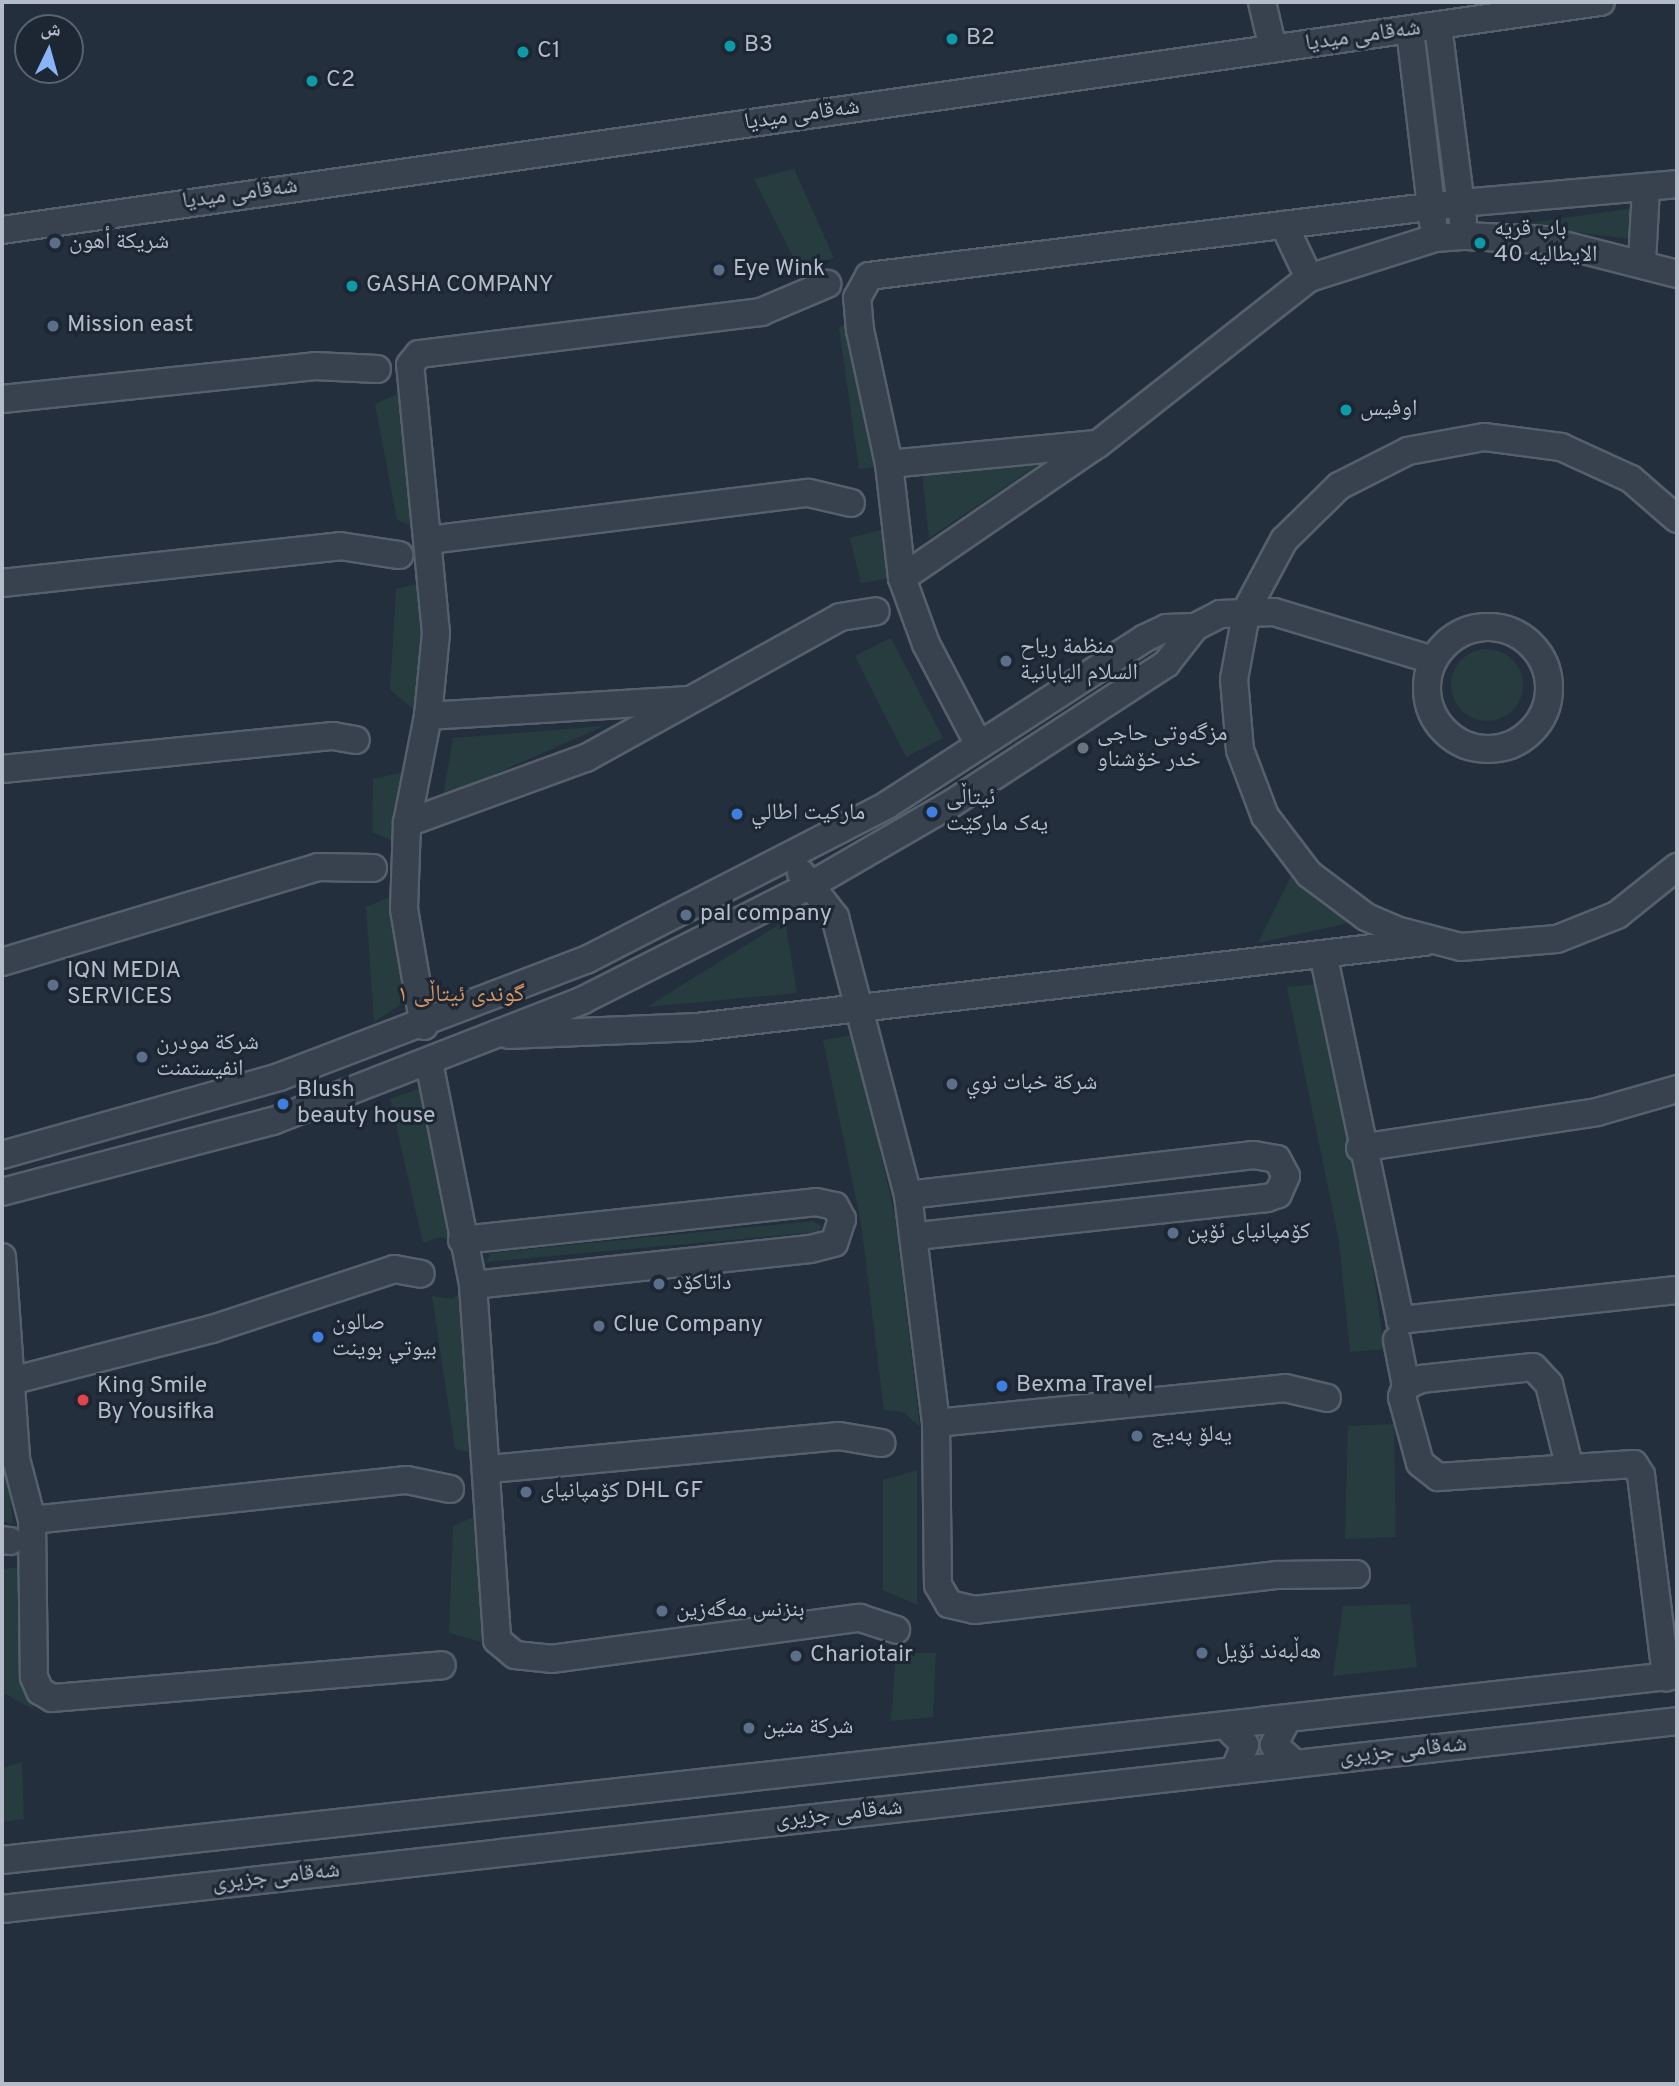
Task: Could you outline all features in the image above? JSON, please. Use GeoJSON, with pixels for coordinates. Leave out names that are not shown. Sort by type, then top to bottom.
{"type":"FeatureCollection","features":[{"type":"Feature","properties":{"kind":"street"},"geometry":{"type":"LineString","coordinates":[[1262,2],[1273,49]]}},
{"type":"Feature","properties":{"kind":"street","name":"شەقامی میدیا"},"geometry":{"type":"LineString","coordinates":[[2,230],[1601,2]]}},
{"type":"Feature","properties":{"kind":"street"},"geometry":{"type":"LineString","coordinates":[[1438,26],[1466,236]]}},
{"type":"Feature","properties":{"kind":"street"},"geometry":{"type":"LineString","coordinates":[[1410,30],[1435,238]]}},
{"type":"Feature","properties":{"kind":"street"},"geometry":{"type":"LineString","coordinates":[[979,745],[926,643],[902,578],[889,464],[857,298],[869,276],[1431,206],[1677,184]]}},
{"type":"Feature","properties":{"kind":"street"},"geometry":{"type":"LineString","coordinates":[[1642,262],[1646,187]]}},
{"type":"Feature","properties":{"kind":"street"},"geometry":{"type":"LineString","coordinates":[[1284,225],[1309,278]]}},
{"type":"Feature","properties":{"kind":"street"},"geometry":{"type":"LineString","coordinates":[[902,578],[1098,444],[1309,278],[1435,238],[1466,236],[1544,240],[1642,262],[1677,274]]}},
{"type":"Feature","properties":{"kind":"street"},"geometry":{"type":"LineString","coordinates":[[424,1026],[404,909],[407,824],[428,716],[436,633],[429,540],[408,384],[410,365],[419,354],[761,312],[827,284]]}},
{"type":"Feature","properties":{"kind":"street"},"geometry":{"type":"LineString","coordinates":[[2,398],[315,366],[377,369]]}},
{"type":"Feature","properties":{"kind":"street"},"geometry":{"type":"LineString","coordinates":[[1429,941],[1336,897],[1285,846],[1265,816],[1240,750],[1234,714],[1234,678],[1247,608],[1284,540],[1339,486],[1384,461],[1445,441],[1523,439],[1561,447],[1631,480],[1677,519]]}},
{"type":"Feature","properties":{"kind":"street"},"geometry":{"type":"LineString","coordinates":[[889,464],[1098,444]]}},
{"type":"Feature","properties":{"kind":"street"},"geometry":{"type":"LineString","coordinates":[[429,540],[809,493],[851,503]]}},
{"type":"Feature","properties":{"kind":"street"},"geometry":{"type":"LineString","coordinates":[[2,583],[340,546],[399,555]]}},
{"type":"Feature","properties":{"kind":"street"},"geometry":{"type":"LineString","coordinates":[[2,1155],[141,1120],[424,1026],[586,960],[788,858],[979,745],[1145,638],[1166,628],[1195,627],[1247,608],[1433,660]]}},
{"type":"Feature","properties":{"kind":"street"},"geometry":{"type":"LineString","coordinates":[[407,824],[586,758],[699,699],[840,617],[876,611]]}},
{"type":"Feature","properties":{"kind":"street"},"geometry":{"type":"LineString","coordinates":[[2,1192],[152,1157],[273,1121],[583,1000],[811,886],[1166,664],[1195,627]]}},
{"type":"Feature","properties":{"kind":"street"},"geometry":{"type":"LineString","coordinates":[[1502,629],[1521,637],[1541,659],[1549,688],[1536,726],[1512,743],[1483,749],[1446,734],[1427,699],[1433,660],[1463,632],[1502,629]]}},
{"type":"Feature","properties":{"kind":"street"},"geometry":{"type":"LineString","coordinates":[[428,716],[699,699]]}},
{"type":"Feature","properties":{"kind":"street"},"geometry":{"type":"LineString","coordinates":[[2,769],[333,736],[356,740]]}},
{"type":"Feature","properties":{"kind":"street"},"geometry":{"type":"LineString","coordinates":[[788,858],[835,917],[908,1195],[916,1236],[936,1423],[937,1586],[949,1604],[974,1611],[1278,1575],[1356,1574]]}},
{"type":"Feature","properties":{"kind":"street"},"geometry":{"type":"LineString","coordinates":[[2,962],[318,867],[373,868]]}},
{"type":"Feature","properties":{"kind":"street"},"geometry":{"type":"LineString","coordinates":[[493,1035],[684,1028],[1324,958],[1429,941],[1493,948],[1557,939],[1617,915],[1677,867]]}},
{"type":"Feature","properties":{"kind":"street"},"geometry":{"type":"LineString","coordinates":[[1324,958],[1360,1148],[1399,1320],[1677,1290]]}},
{"type":"Feature","properties":{"kind":"street"},"geometry":{"type":"LineString","coordinates":[[429,1062],[473,1285],[490,1469],[497,1640],[515,1654],[551,1659],[860,1618],[896,1630]]}},
{"type":"Feature","properties":{"kind":"street"},"geometry":{"type":"LineString","coordinates":[[1597,1112],[1677,1089]]}},
{"type":"Feature","properties":{"kind":"street"},"geometry":{"type":"LineString","coordinates":[[1360,1148],[1597,1112],[1677,1104]]}},
{"type":"Feature","properties":{"kind":"street"},"geometry":{"type":"LineString","coordinates":[[141,1120],[152,1157]]}},
{"type":"Feature","properties":{"kind":"street"},"geometry":{"type":"LineString","coordinates":[[908,1195],[1242,1156],[1277,1159],[1286,1176],[1278,1194],[1267,1198],[916,1236]]}},
{"type":"Feature","properties":{"kind":"street"},"geometry":{"type":"LineString","coordinates":[[463,1240],[816,1202],[835,1206],[842,1219],[838,1239],[825,1246],[473,1285]]}},
{"type":"Feature","properties":{"kind":"street"},"geometry":{"type":"LineString","coordinates":[[2,1257],[16,1459],[32,1520],[34,1678],[51,1698],[442,1665]]}},
{"type":"Feature","properties":{"kind":"street"},"geometry":{"type":"LineString","coordinates":[[11,1381],[212,1329],[394,1269],[421,1274]]}},
{"type":"Feature","properties":{"kind":"street"},"geometry":{"type":"LineString","coordinates":[[1397,1340],[1406,1386],[1402,1397],[1425,1472],[1438,1477],[1621,1460],[1641,1475],[1672,1676]]}},
{"type":"Feature","properties":{"kind":"street"},"geometry":{"type":"LineString","coordinates":[[1406,1386],[1421,1379],[1533,1367],[1549,1384],[1569,1465]]}},
{"type":"Feature","properties":{"kind":"street"},"geometry":{"type":"LineString","coordinates":[[936,1423],[1285,1388],[1327,1398]]}},
{"type":"Feature","properties":{"kind":"street"},"geometry":{"type":"LineString","coordinates":[[490,1469],[839,1436],[881,1443]]}},
{"type":"Feature","properties":{"kind":"street"},"geometry":{"type":"LineString","coordinates":[[32,1520],[407,1480],[450,1489]]}},
{"type":"Feature","properties":{"kind":"street","name":"شەقامی جزیری"},"geometry":{"type":"LineString","coordinates":[[2,1860],[1672,1676]]}},
{"type":"Feature","properties":{"kind":"street"},"geometry":{"type":"LineString","coordinates":[[1287,1719],[1275,1745],[1295,1764]]}},
{"type":"Feature","properties":{"kind":"street","name":"شەقامی جزیری"},"geometry":{"type":"LineString","coordinates":[[2,1909],[1677,1721]]}},
{"type":"Feature","properties":{"kind":"street"},"geometry":{"type":"LineString","coordinates":[[1225,1726],[1245,1745],[1234,1771]]}},
{"type":"Feature","properties":{"kind":"green space"},"geometry":{"type":"Polygon","coordinates":[[[794,169],[834,258],[799,269],[754,179],[794,169]]]}},
{"type":"Feature","properties":{"kind":"green space"},"geometry":{"type":"Polygon","coordinates":[[[1634,208],[1631,239],[1516,225],[1634,208]]]}},
{"type":"Feature","properties":{"kind":"green space"},"geometry":{"type":"Polygon","coordinates":[[[856,315],[885,466],[859,469],[839,328],[856,315]]]}},
{"type":"Feature","properties":{"kind":"green space"},"geometry":{"type":"Polygon","coordinates":[[[404,391],[432,533],[397,520],[375,404],[404,391]]]}},
{"type":"Feature","properties":{"kind":"green space"},"geometry":{"type":"Polygon","coordinates":[[[1041,463],[929,538],[922,474],[1041,463]]]}},
{"type":"Feature","properties":{"kind":"green space"},"geometry":{"type":"Polygon","coordinates":[[[884,529],[896,577],[861,583],[850,538],[884,529]]]}},
{"type":"Feature","properties":{"kind":"green space"},"geometry":{"type":"Polygon","coordinates":[[[431,580],[420,714],[390,690],[396,589],[431,580]]]}},
{"type":"Feature","properties":{"kind":"green space"},"geometry":{"type":"Polygon","coordinates":[[[891,638],[943,738],[906,757],[855,656],[891,638]]]}},
{"type":"Feature","properties":{"kind":"green space"},"geometry":{"type":"Polygon","coordinates":[[[1487,649],[1507,655],[1517,665],[1523,685],[1517,705],[1507,715],[1487,721],[1467,715],[1457,705],[1451,685],[1457,665],[1467,655],[1487,649]]]}},
{"type":"Feature","properties":{"kind":"green space"},"geometry":{"type":"Polygon","coordinates":[[[604,726],[443,797],[453,738],[604,726]]]}},
{"type":"Feature","properties":{"kind":"green space"},"geometry":{"type":"Polygon","coordinates":[[[409,771],[400,844],[372,832],[373,779],[409,771]]]}},
{"type":"Feature","properties":{"kind":"green space"},"geometry":{"type":"Polygon","coordinates":[[[1295,868],[1367,919],[1258,943],[1295,868]]]}},
{"type":"Feature","properties":{"kind":"green space"},"geometry":{"type":"Polygon","coordinates":[[[400,893],[408,1000],[374,1022],[366,907],[400,893]]]}},
{"type":"Feature","properties":{"kind":"green space"},"geometry":{"type":"Polygon","coordinates":[[[785,921],[797,993],[647,1007],[785,921]]]}},
{"type":"Feature","properties":{"kind":"green space"},"geometry":{"type":"Polygon","coordinates":[[[1317,984],[1354,1130],[1384,1349],[1350,1352],[1339,1241],[1287,987],[1317,984]]]}},
{"type":"Feature","properties":{"kind":"green space"},"geometry":{"type":"Polygon","coordinates":[[[854,1035],[895,1217],[920,1427],[903,1412],[884,1410],[861,1223],[823,1040],[854,1035]]]}},
{"type":"Feature","properties":{"kind":"green space"},"geometry":{"type":"Polygon","coordinates":[[[426,1086],[459,1242],[440,1237],[423,1243],[390,1099],[426,1086]]]}},
{"type":"Feature","properties":{"kind":"green space"},"geometry":{"type":"Polygon","coordinates":[[[813,1221],[822,1227],[818,1232],[486,1262],[491,1253],[813,1221]]]}},
{"type":"Feature","properties":{"kind":"green space"},"geometry":{"type":"Polygon","coordinates":[[[469,1286],[487,1456],[455,1449],[432,1296],[452,1299],[469,1286]]]}},
{"type":"Feature","properties":{"kind":"green space"},"geometry":{"type":"Polygon","coordinates":[[[3,1417],[13,1524],[2,1521],[3,1417]]]}},
{"type":"Feature","properties":{"kind":"green space"},"geometry":{"type":"Polygon","coordinates":[[[1394,1424],[1396,1537],[1345,1539],[1348,1426],[1394,1424]]]}},
{"type":"Feature","properties":{"kind":"green space"},"geometry":{"type":"Polygon","coordinates":[[[917,1470],[917,1605],[883,1590],[883,1480],[917,1470]]]}},
{"type":"Feature","properties":{"kind":"green space"},"geometry":{"type":"Polygon","coordinates":[[[485,1512],[488,1644],[449,1633],[453,1526],[485,1512]]]}},
{"type":"Feature","properties":{"kind":"green space"},"geometry":{"type":"Polygon","coordinates":[[[30,1566],[33,1709],[2,1692],[2,1569],[30,1566]]]}},
{"type":"Feature","properties":{"kind":"green space"},"geometry":{"type":"Polygon","coordinates":[[[1410,1604],[1417,1667],[1333,1676],[1343,1606],[1410,1604]]]}},
{"type":"Feature","properties":{"kind":"green space"},"geometry":{"type":"Polygon","coordinates":[[[896,1653],[936,1653],[933,1717],[891,1721],[896,1653]]]}},
{"type":"Feature","properties":{"kind":"green space"},"geometry":{"type":"Polygon","coordinates":[[[22,1762],[24,1819],[2,1822],[2,1768],[22,1762]]]}},
{"type":"Feature","properties":{"kind":"place","name":"B2"},"geometry":{"type":"Point","coordinates":[952,39]}},
{"type":"Feature","properties":{"kind":"place","name":"B3"},"geometry":{"type":"Point","coordinates":[730,46]}},
{"type":"Feature","properties":{"kind":"place","name":"C1"},"geometry":{"type":"Point","coordinates":[523,52]}},
{"type":"Feature","properties":{"kind":"place","name":"C2"},"geometry":{"type":"Point","coordinates":[312,81]}},
{"type":"Feature","properties":{"kind":"place","name":"شريكة أهون"},"geometry":{"type":"Point","coordinates":[55,243]}},
{"type":"Feature","properties":{"kind":"place","name":"باب قريه الايطاليه 40"},"geometry":{"type":"Point","coordinates":[1480,243]}},
{"type":"Feature","properties":{"kind":"place","name":"Eye Wink"},"geometry":{"type":"Point","coordinates":[719,270]}},
{"type":"Feature","properties":{"kind":"place","name":"GASHA COMPANY"},"geometry":{"type":"Point","coordinates":[352,286]}},
{"type":"Feature","properties":{"kind":"place","name":"Mission east"},"geometry":{"type":"Point","coordinates":[53,326]}},
{"type":"Feature","properties":{"kind":"place","name":"اوفيس"},"geometry":{"type":"Point","coordinates":[1346,410]}},
{"type":"Feature","properties":{"kind":"place","name":"منظمة رياح السلام اليابانية"},"geometry":{"type":"Point","coordinates":[1006,661]}},
{"type":"Feature","properties":{"kind":"place","name":"مزگه‌وتی حاجی خدر خۆشناو"},"geometry":{"type":"Point","coordinates":[1083,748]}},
{"type":"Feature","properties":{"kind":"place","name":"ئیتاڵی یەک مارکێت"},"geometry":{"type":"Point","coordinates":[932,812]}},
{"type":"Feature","properties":{"kind":"place","name":"ماركيت اطالي"},"geometry":{"type":"Point","coordinates":[737,814]}},
{"type":"Feature","properties":{"kind":"place","name":"pal company"},"geometry":{"type":"Point","coordinates":[686,915]}},
{"type":"Feature","properties":{"kind":"place","name":"IQN MEDIA SERVICES"},"geometry":{"type":"Point","coordinates":[53,985]}},
{"type":"Feature","properties":{"kind":"place","name":"شركة مودرن انفيستمنت"},"geometry":{"type":"Point","coordinates":[142,1057]}},
{"type":"Feature","properties":{"kind":"place","name":"شركة خبات نوي"},"geometry":{"type":"Point","coordinates":[952,1084]}},
{"type":"Feature","properties":{"kind":"place","name":"Blush beauty house"},"geometry":{"type":"Point","coordinates":[283,1104]}},
{"type":"Feature","properties":{"kind":"place","name":"کۆمپانیای ئۆپن"},"geometry":{"type":"Point","coordinates":[1173,1233]}},
{"type":"Feature","properties":{"kind":"place","name":"داتاکۆد"},"geometry":{"type":"Point","coordinates":[659,1284]}},
{"type":"Feature","properties":{"kind":"place","name":"Clue Company"},"geometry":{"type":"Point","coordinates":[599,1326]}},
{"type":"Feature","properties":{"kind":"place","name":"صالون بيوتي بوينت"},"geometry":{"type":"Point","coordinates":[318,1337]}},
{"type":"Feature","properties":{"kind":"place","name":"Bexma Travel"},"geometry":{"type":"Point","coordinates":[1002,1386]}},
{"type":"Feature","properties":{"kind":"place","name":"King Smile By Yousifka"},"geometry":{"type":"Point","coordinates":[83,1400]}},
{"type":"Feature","properties":{"kind":"place","name":"یەلۆ پەیج"},"geometry":{"type":"Point","coordinates":[1137,1436]}},
{"type":"Feature","properties":{"kind":"place","name":"کۆمپانیای DHL GF"},"geometry":{"type":"Point","coordinates":[526,1492]}},
{"type":"Feature","properties":{"kind":"place","name":"بنزنس مەگەزین"},"geometry":{"type":"Point","coordinates":[662,1611]}},
{"type":"Feature","properties":{"kind":"place","name":"هەڵبەند ئۆیل"},"geometry":{"type":"Point","coordinates":[1202,1653]}},
{"type":"Feature","properties":{"kind":"place","name":"Chariotair"},"geometry":{"type":"Point","coordinates":[796,1656]}},
{"type":"Feature","properties":{"kind":"place","name":"شرکة متین"},"geometry":{"type":"Point","coordinates":[749,1728]}},
{"type":"Feature","properties":{"kind":"district","name":"گوندی ئیتاڵی ١"},"geometry":{"type":"Point","coordinates":[461,996]}}]}
